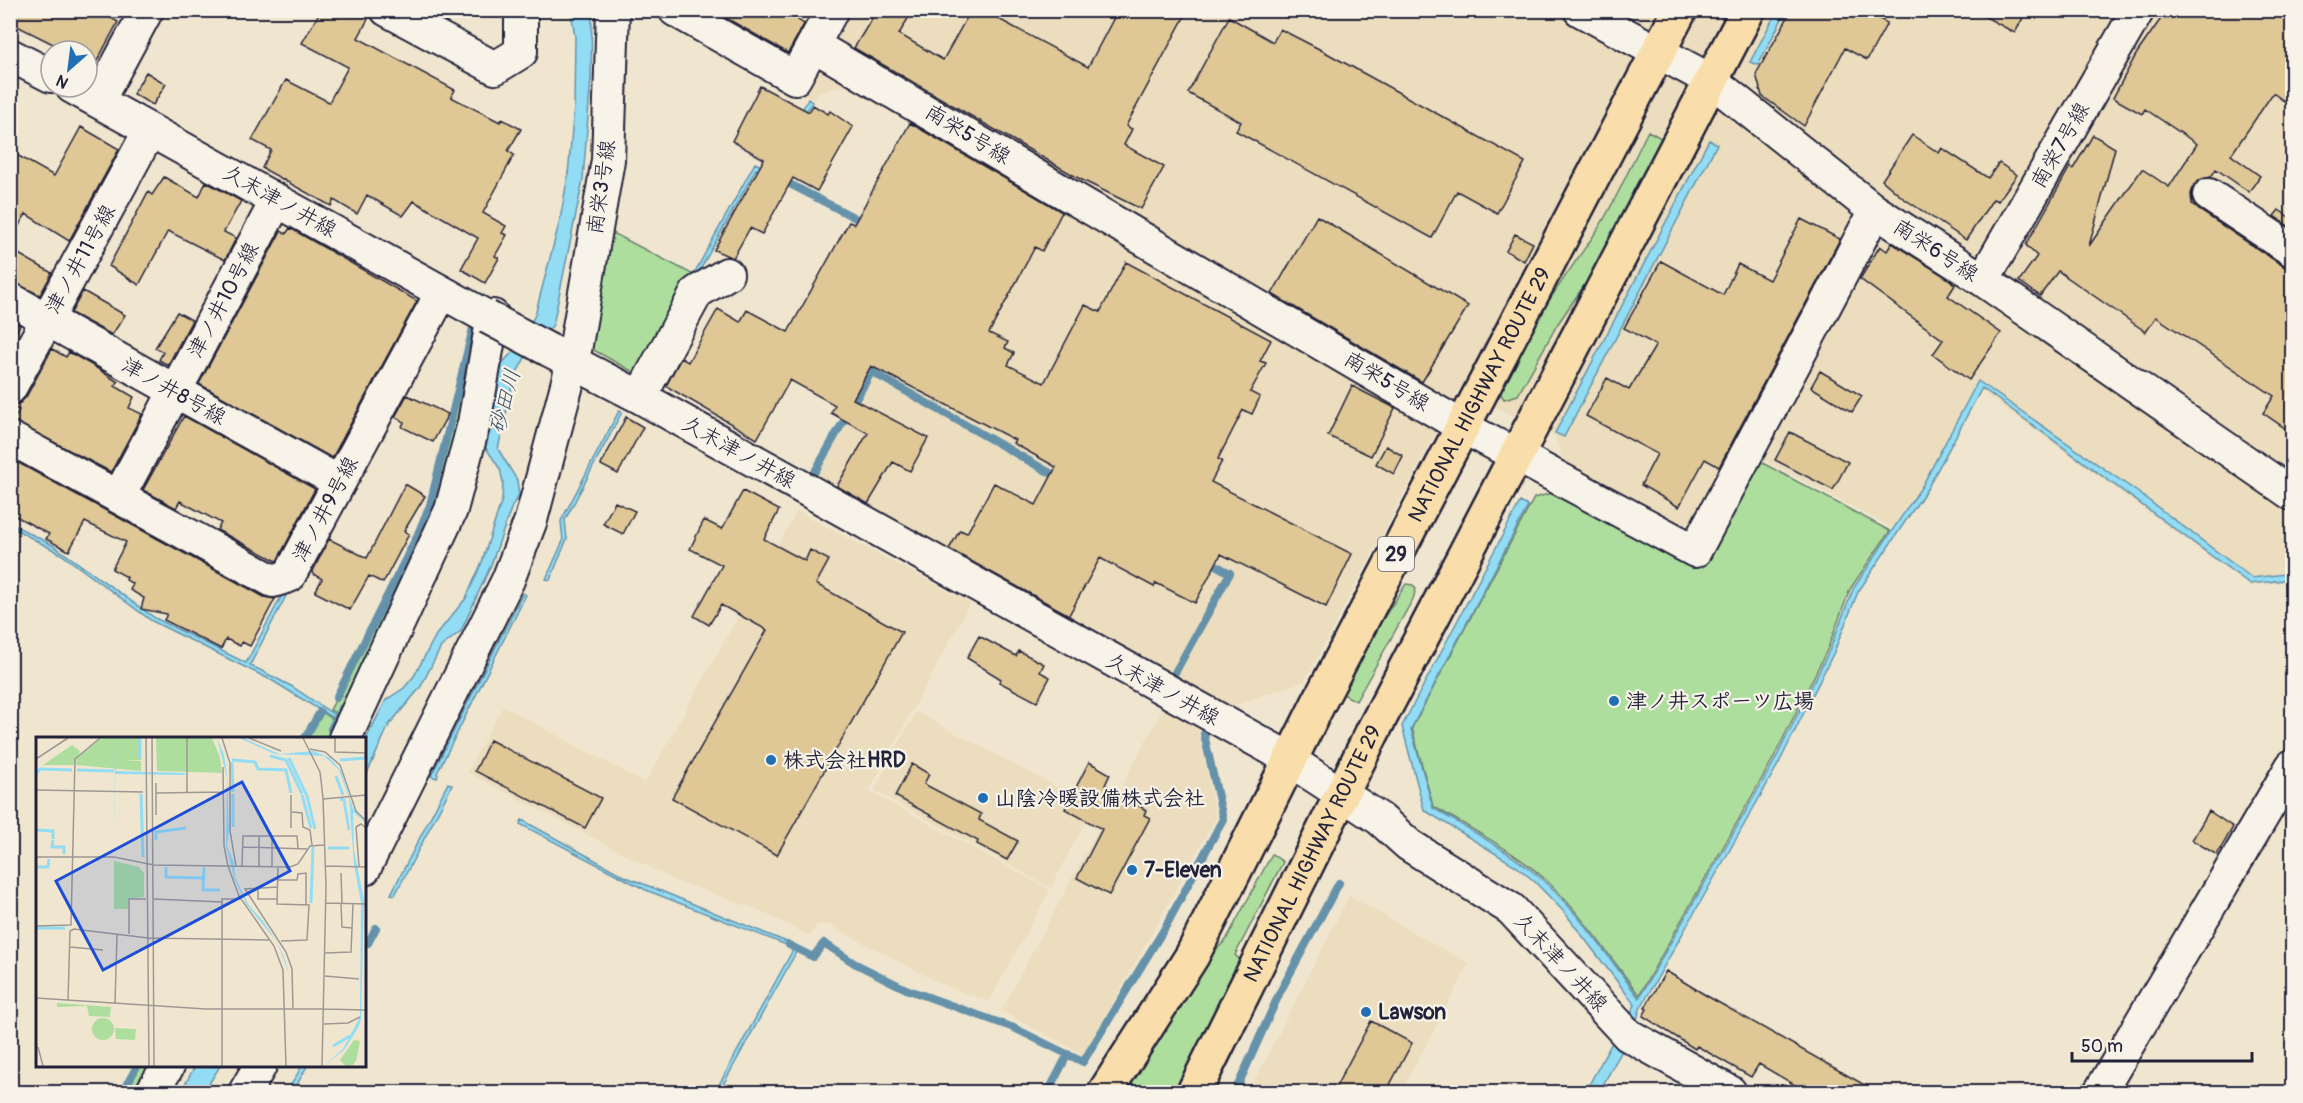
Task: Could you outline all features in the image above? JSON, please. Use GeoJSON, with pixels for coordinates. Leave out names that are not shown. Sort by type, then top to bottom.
{"type":"FeatureCollection","features":[{"type":"Feature","properties":{"kind":"highway","name":"NATIONAL HIGHWAY ROUTE 29"},"geometry":{"type":"LineString","coordinates":[[1105,1092],[1192,956],[1289,761],[1680,10]]}},
{"type":"Feature","properties":{"kind":"highway","name":"NATIONAL HIGHWAY ROUTE 29"},"geometry":{"type":"LineString","coordinates":[[1194,1092],[1226,1023],[1342,794],[1748,10]]}},
{"type":"Feature","properties":{"kind":"street"},"geometry":{"type":"LineString","coordinates":[[99,75],[147,10]]}},
{"type":"Feature","properties":{"kind":"street"},"geometry":{"type":"LineString","coordinates":[[389,11],[495,68],[521,52],[521,10]]}},
{"type":"Feature","properties":{"kind":"street","name":"南栄3号線"},"geometry":{"type":"LineString","coordinates":[[366,865],[508,580],[531,520],[561,356],[608,160],[613,10]]}},
{"type":"Feature","properties":{"kind":"street"},"geometry":{"type":"LineString","coordinates":[[675,10],[795,78],[832,10]]}},
{"type":"Feature","properties":{"kind":"street","name":"南栄6号線"},"geometry":{"type":"LineString","coordinates":[[1580,10],[1658,54],[1712,81],[1875,211],[1983,280],[2292,494]]}},
{"type":"Feature","properties":{"kind":"street","name":"南栄7号線"},"geometry":{"type":"LineString","coordinates":[[1983,280],[2138,10]]}},
{"type":"Feature","properties":{"kind":"street","name":"南栄5号線"},"geometry":{"type":"LineString","coordinates":[[813,45],[1463,427],[1695,551],[1875,211]]}},
{"type":"Feature","properties":{"kind":"street"},"geometry":{"type":"LineString","coordinates":[[10,55],[39,70]]}},
{"type":"Feature","properties":{"kind":"street","name":"久末津ノ井線"},"geometry":{"type":"LineString","coordinates":[[94,99],[442,292],[640,397],[1289,761],[1380,819],[1409,845],[1511,909],[1628,1035],[1730,1092]]}},
{"type":"Feature","properties":{"kind":"street","name":"津ノ井11号線"},"geometry":{"type":"LineString","coordinates":[[10,388],[150,130]]}},
{"type":"Feature","properties":{"kind":"street"},"geometry":{"type":"LineString","coordinates":[[2209,195],[2292,250]]}},
{"type":"Feature","properties":{"kind":"street","name":"津ノ井10号線"},"geometry":{"type":"LineString","coordinates":[[119,496],[277,200]]}},
{"type":"Feature","properties":{"kind":"street"},"geometry":{"type":"LineString","coordinates":[[640,397],[698,292],[727,274]]}},
{"type":"Feature","properties":{"kind":"street","name":"津ノ井9号線"},"geometry":{"type":"LineString","coordinates":[[10,438],[273,581],[289,576],[442,292]]}},
{"type":"Feature","properties":{"kind":"street","name":"津ノ井8号線"},"geometry":{"type":"LineString","coordinates":[[10,299],[339,482]]}},
{"type":"Feature","properties":{"kind":"street"},"geometry":{"type":"LineString","coordinates":[[345,737],[451,510],[474,423],[490,316]]}},
{"type":"Feature","properties":{"kind":"street"},"geometry":{"type":"LineString","coordinates":[[2100,1092],[2292,766]]}},
{"type":"Feature","properties":{"kind":"street"},"geometry":{"type":"LineString","coordinates":[[1200,1092],[1226,1023]]}},
{"type":"Feature","properties":{"kind":"street"},"geometry":{"type":"LineString","coordinates":[[152,1092],[167,1067]]}},
{"type":"Feature","properties":{"kind":"street"},"geometry":{"type":"LineString","coordinates":[[245,1092],[259,1067]]}},
{"type":"Feature","properties":{"kind":"shaded area"},"geometry":{"type":"Polygon","coordinates":[[[661,11],[2292,11],[2292,581],[2250,586],[1974,386],[1921,485],[1892,528],[1738,446],[1699,520],[1674,528],[1567,471],[1554,435],[1459,389],[1305,681],[1226,708],[814,483],[994,160],[860,79],[819,93],[815,100],[661,11]]]}},
{"type":"Feature","properties":{"kind":"shaded area","name":"株式会社HRD"},"geometry":{"type":"Polygon","coordinates":[[[797,511],[970,603],[869,791],[1050,890],[989,1002],[939,983],[830,925],[817,925],[810,936],[756,909],[674,880],[467,772],[503,706],[645,783],[797,511]]]}},
{"type":"Feature","properties":{"kind":"shaded area","name":"7-Eleven"},"geometry":{"type":"Polygon","coordinates":[[[1165,705],[1197,724],[1216,818],[1084,1055],[1001,1011],[1165,705]]]}},
{"type":"Feature","properties":{"kind":"shaded area","name":"山陰冷暖設備株式会社"},"geometry":{"type":"Polygon","coordinates":[[[916,712],[1093,806],[1051,888],[874,790],[916,712]]]}},
{"type":"Feature","properties":{"kind":"shaded area","name":"Lawson"},"geometry":{"type":"Polygon","coordinates":[[[1349,896],[1469,964],[1401,1092],[1249,1092],[1349,896]]]}},
{"type":"Feature","properties":{"kind":"green space"},"geometry":{"type":"Polygon","coordinates":[[[1648,131],[1663,139],[1609,249],[1557,325],[1518,395],[1504,399],[1500,392],[1519,351],[1542,312],[1600,226],[1648,131]]]}},
{"type":"Feature","properties":{"kind":"green space"},"geometry":{"type":"Polygon","coordinates":[[[611,232],[692,274],[637,374],[590,348],[611,232]]]}},
{"type":"Feature","properties":{"kind":"green space"},"geometry":{"type":"Polygon","coordinates":[[[475,324],[482,328],[443,513],[337,737],[308,737],[322,712],[334,720],[337,714],[330,710],[384,607],[432,505],[475,324]]]}},
{"type":"Feature","properties":{"kind":"green space","name":"津ノ井スポーツ広場"},"geometry":{"type":"Polygon","coordinates":[[[1755,459],[1890,531],[1850,589],[1828,648],[1773,759],[1639,995],[1585,923],[1536,871],[1508,851],[1433,806],[1412,728],[1534,498],[1560,491],[1700,565],[1755,459]]]}},
{"type":"Feature","properties":{"kind":"green space"},"geometry":{"type":"Polygon","coordinates":[[[1406,584],[1413,585],[1416,589],[1413,599],[1356,701],[1341,693],[1375,631],[1406,584]]]}},
{"type":"Feature","properties":{"kind":"green space"},"geometry":{"type":"Polygon","coordinates":[[[1272,854],[1283,862],[1235,955],[1242,962],[1177,1092],[1122,1092],[1174,1008],[1214,952],[1226,940],[1272,854]]]}},
{"type":"Feature","properties":{"kind":"green space"},"geometry":{"type":"Polygon","coordinates":[[[139,1067],[157,1067],[144,1092],[126,1092],[139,1067]]]}},
{"type":"Feature","properties":{"kind":"water","name":"砂田川"},"geometry":{"type":"Polygon","coordinates":[[[571,11],[592,11],[591,78],[583,180],[553,325],[526,356],[514,378],[498,449],[517,480],[519,495],[512,506],[491,565],[461,631],[441,647],[420,688],[389,725],[366,776],[366,739],[386,700],[404,688],[414,676],[436,635],[466,598],[482,562],[502,499],[503,482],[500,469],[484,445],[502,363],[515,350],[535,315],[560,220],[568,175],[574,106],[575,37],[571,11]]]}},
{"type":"Feature","properties":{"kind":"water"},"geometry":{"type":"Polygon","coordinates":[[[1777,11],[1786,11],[1758,65],[1750,62],[1777,11]]]}},
{"type":"Feature","properties":{"kind":"water"},"geometry":{"type":"Polygon","coordinates":[[[808,99],[812,102],[770,176],[756,169],[641,376],[638,375],[755,163],[770,170],[808,99]]]}},
{"type":"Feature","properties":{"kind":"water"},"geometry":{"type":"Polygon","coordinates":[[[1709,140],[1717,144],[1564,437],[1555,433],[1709,140]]]}},
{"type":"Feature","properties":{"kind":"water"},"geometry":{"type":"Polygon","coordinates":[[[1978,381],[2136,491],[2252,578],[2292,573],[2292,579],[2250,584],[1982,388],[1927,489],[1858,592],[1834,652],[1779,763],[1640,1009],[1635,1026],[1626,1021],[1635,1005],[1565,913],[1534,881],[1516,866],[1424,810],[1402,726],[1520,502],[1528,506],[1411,729],[1433,808],[1506,852],[1547,884],[1584,924],[1639,998],[1775,760],[1830,649],[1853,589],[1922,486],[1978,381]]]}},
{"type":"Feature","properties":{"kind":"water"},"geometry":{"type":"Polygon","coordinates":[[[619,411],[622,412],[565,520],[567,539],[550,580],[546,579],[563,541],[561,521],[619,411]]]}},
{"type":"Feature","properties":{"kind":"water"},"geometry":{"type":"Polygon","coordinates":[[[10,523],[54,546],[155,618],[246,663],[282,595],[286,596],[250,665],[291,686],[336,716],[334,719],[273,681],[152,621],[61,554],[11,527],[10,523]]]}},
{"type":"Feature","properties":{"kind":"water"},"geometry":{"type":"Polygon","coordinates":[[[523,593],[526,595],[437,773],[437,778],[431,776],[523,593]]]}},
{"type":"Feature","properties":{"kind":"water"},"geometry":{"type":"Polygon","coordinates":[[[448,783],[452,785],[395,895],[391,894],[448,783]]]}},
{"type":"Feature","properties":{"kind":"water"},"geometry":{"type":"Polygon","coordinates":[[[522,820],[624,876],[799,947],[719,1092],[715,1092],[794,948],[646,890],[520,824],[522,820]]]}},
{"type":"Feature","properties":{"kind":"water"},"geometry":{"type":"Polygon","coordinates":[[[1614,1039],[1625,1045],[1599,1092],[1585,1092],[1614,1039]]]}},
{"type":"Feature","properties":{"kind":"water"},"geometry":{"type":"Polygon","coordinates":[[[194,1067],[219,1067],[204,1092],[181,1092],[194,1067]]]}},
{"type":"Feature","properties":{"kind":"water"},"geometry":{"type":"Polygon","coordinates":[[[301,1067],[306,1067],[293,1092],[287,1092],[301,1067]]]}},
{"type":"Feature","properties":{"kind":"building"},"geometry":{"type":"Polygon","coordinates":[[[21,10],[98,10],[118,22],[99,57],[99,39],[43,39],[13,24],[21,10]]]}},
{"type":"Feature","properties":{"kind":"building"},"geometry":{"type":"Polygon","coordinates":[[[321,10],[352,10],[368,19],[358,38],[455,90],[451,97],[500,122],[502,119],[521,129],[508,151],[514,155],[483,213],[506,226],[502,233],[507,235],[495,256],[499,258],[485,283],[461,269],[478,238],[414,201],[403,216],[367,195],[357,214],[334,200],[331,206],[262,168],[271,150],[252,140],[286,80],[329,102],[348,67],[302,43],[321,10]]]}},
{"type":"Feature","properties":{"kind":"building"},"geometry":{"type":"Polygon","coordinates":[[[712,10],[803,10],[798,20],[804,24],[788,53],[712,10]]]}},
{"type":"Feature","properties":{"kind":"building"},"geometry":{"type":"Polygon","coordinates":[[[877,10],[913,10],[899,34],[943,60],[971,10],[982,10],[1088,67],[1118,10],[1188,10],[1126,126],[1132,129],[1124,145],[1164,167],[1141,209],[1080,179],[854,48],[877,10]]]}},
{"type":"Feature","properties":{"kind":"building"},"geometry":{"type":"Polygon","coordinates":[[[1792,10],[1863,10],[1887,23],[1867,60],[1845,48],[1804,126],[1762,96],[1756,74],[1792,10]]]}},
{"type":"Feature","properties":{"kind":"building"},"geometry":{"type":"Polygon","coordinates":[[[1973,10],[2027,10],[2015,33],[1973,10]]]}},
{"type":"Feature","properties":{"kind":"building"},"geometry":{"type":"Polygon","coordinates":[[[2167,10],[2284,10],[2292,16],[2292,107],[2273,93],[2231,155],[2260,176],[2249,192],[2216,169],[2211,177],[2202,179],[2194,185],[2191,194],[2192,204],[2199,210],[2292,272],[2292,433],[2263,413],[2274,396],[2156,317],[2146,332],[2058,271],[2040,296],[2019,281],[2037,256],[2026,245],[2070,167],[2073,169],[2093,135],[2115,148],[2089,246],[2142,169],[2169,187],[2197,144],[2145,109],[2142,114],[2113,98],[2137,53],[2167,10]]]}},
{"type":"Feature","properties":{"kind":"building"},"geometry":{"type":"Polygon","coordinates":[[[1229,17],[1273,42],[1280,29],[1525,162],[1497,213],[1457,191],[1432,238],[1236,131],[1241,122],[1188,93],[1229,17]]]}},
{"type":"Feature","properties":{"kind":"building"},"geometry":{"type":"Polygon","coordinates":[[[146,72],[166,84],[153,105],[133,94],[146,72]]]}},
{"type":"Feature","properties":{"kind":"building"},"geometry":{"type":"Polygon","coordinates":[[[760,86],[809,112],[813,105],[828,114],[830,111],[853,127],[817,191],[793,178],[762,234],[750,228],[733,258],[714,250],[764,159],[732,141],[760,86]]]}},
{"type":"Feature","properties":{"kind":"building"},"geometry":{"type":"Polygon","coordinates":[[[910,123],[1062,212],[1042,251],[1035,247],[989,333],[1008,342],[1005,348],[1014,353],[1008,365],[1044,383],[1085,305],[1100,312],[1126,262],[1271,340],[1260,361],[1266,363],[1250,392],[1260,397],[1252,414],[1243,410],[1218,459],[1222,461],[1211,482],[1352,554],[1326,607],[1221,554],[1195,603],[1156,583],[1154,587],[1100,558],[1069,615],[949,549],[960,530],[967,533],[994,483],[1036,505],[1056,467],[1013,443],[1015,440],[871,366],[853,399],[928,438],[910,471],[893,462],[868,504],[837,486],[868,433],[831,413],[835,405],[790,380],[757,439],[666,386],[681,358],[688,362],[718,309],[740,322],[747,310],[788,332],[849,222],[854,224],[910,123]]]}},
{"type":"Feature","properties":{"kind":"building"},"geometry":{"type":"Polygon","coordinates":[[[81,127],[119,149],[69,241],[26,214],[10,240],[10,151],[54,176],[81,127]]]}},
{"type":"Feature","properties":{"kind":"building"},"geometry":{"type":"Polygon","coordinates":[[[1912,135],[1939,153],[1942,148],[1988,178],[1999,163],[2017,175],[1998,201],[1993,199],[1966,240],[1903,198],[1882,180],[1912,135]]]}},
{"type":"Feature","properties":{"kind":"building"},"geometry":{"type":"Polygon","coordinates":[[[164,177],[199,197],[206,182],[241,201],[224,232],[236,238],[225,260],[168,231],[139,285],[109,266],[148,192],[152,195],[164,177]]]}},
{"type":"Feature","properties":{"kind":"building"},"geometry":{"type":"Polygon","coordinates":[[[2279,210],[2292,219],[2290,227],[2274,216],[2279,210]]]}},
{"type":"Feature","properties":{"kind":"building"},"geometry":{"type":"Polygon","coordinates":[[[1317,216],[1468,306],[1422,382],[1272,294],[1317,216]]]}},
{"type":"Feature","properties":{"kind":"building"},"geometry":{"type":"Polygon","coordinates":[[[1801,219],[1840,239],[1719,467],[1705,459],[1679,507],[1641,485],[1657,454],[1586,416],[1607,378],[1629,390],[1656,345],[1624,328],[1661,261],[1723,295],[1738,264],[1769,280],[1801,219]]]}},
{"type":"Feature","properties":{"kind":"building"},"geometry":{"type":"Polygon","coordinates":[[[290,228],[417,301],[332,458],[199,384],[281,231],[286,234],[290,228]]]}},
{"type":"Feature","properties":{"kind":"building"},"geometry":{"type":"Polygon","coordinates":[[[1515,234],[1533,243],[1524,261],[1506,251],[1515,234]]]}},
{"type":"Feature","properties":{"kind":"building"},"geometry":{"type":"Polygon","coordinates":[[[1892,243],[1949,279],[1955,285],[1948,296],[2001,333],[1969,380],[1933,354],[1943,340],[1860,279],[1880,246],[1887,251],[1892,243]]]}},
{"type":"Feature","properties":{"kind":"building"},"geometry":{"type":"Polygon","coordinates":[[[10,249],[52,273],[40,295],[10,281],[10,249]]]}},
{"type":"Feature","properties":{"kind":"building"},"geometry":{"type":"Polygon","coordinates":[[[83,291],[125,315],[112,335],[71,313],[83,291]]]}},
{"type":"Feature","properties":{"kind":"building"},"geometry":{"type":"Polygon","coordinates":[[[177,312],[192,320],[168,365],[159,360],[163,352],[155,348],[177,312]]]}},
{"type":"Feature","properties":{"kind":"building"},"geometry":{"type":"Polygon","coordinates":[[[10,320],[20,325],[10,344],[10,320]]]}},
{"type":"Feature","properties":{"kind":"building"},"geometry":{"type":"Polygon","coordinates":[[[52,349],[66,357],[69,352],[95,367],[118,382],[115,386],[134,397],[129,408],[142,414],[111,472],[13,421],[19,410],[11,406],[20,403],[26,397],[52,349]]]}},
{"type":"Feature","properties":{"kind":"building"},"geometry":{"type":"Polygon","coordinates":[[[1820,371],[1862,396],[1852,412],[1811,387],[1820,371]]]}},
{"type":"Feature","properties":{"kind":"building"},"geometry":{"type":"Polygon","coordinates":[[[1352,386],[1395,408],[1371,456],[1328,436],[1352,386]]]}},
{"type":"Feature","properties":{"kind":"building"},"geometry":{"type":"Polygon","coordinates":[[[407,395],[448,414],[433,442],[402,427],[404,422],[395,417],[407,395]]]}},
{"type":"Feature","properties":{"kind":"building"},"geometry":{"type":"Polygon","coordinates":[[[184,416],[315,489],[277,561],[217,530],[221,523],[180,501],[176,508],[143,490],[184,416]]]}},
{"type":"Feature","properties":{"kind":"building"},"geometry":{"type":"Polygon","coordinates":[[[626,417],[643,427],[618,474],[601,465],[626,417]]]}},
{"type":"Feature","properties":{"kind":"building"},"geometry":{"type":"Polygon","coordinates":[[[1790,432],[1848,462],[1833,490],[1775,460],[1790,432]]]}},
{"type":"Feature","properties":{"kind":"building"},"geometry":{"type":"Polygon","coordinates":[[[1386,446],[1403,456],[1394,474],[1376,464],[1386,446]]]}},
{"type":"Feature","properties":{"kind":"building"},"geometry":{"type":"Polygon","coordinates":[[[15,461],[264,597],[275,599],[250,646],[242,642],[240,646],[226,639],[221,649],[164,620],[167,614],[141,609],[144,598],[130,590],[133,584],[126,580],[127,577],[112,569],[126,542],[85,522],[69,551],[46,539],[49,534],[10,513],[10,468],[15,461]]]}},
{"type":"Feature","properties":{"kind":"building"},"geometry":{"type":"Polygon","coordinates":[[[405,484],[425,496],[404,531],[409,534],[383,583],[369,576],[350,610],[315,592],[322,579],[312,573],[329,539],[367,558],[405,484]]]}},
{"type":"Feature","properties":{"kind":"building"},"geometry":{"type":"Polygon","coordinates":[[[743,491],[779,510],[764,539],[805,561],[810,550],[829,560],[816,584],[902,632],[777,855],[672,798],[767,630],[721,605],[709,625],[694,616],[722,565],[690,549],[704,520],[722,529],[743,491]]]}},
{"type":"Feature","properties":{"kind":"building"},"geometry":{"type":"Polygon","coordinates":[[[615,502],[635,511],[623,534],[603,524],[615,502]]]}},
{"type":"Feature","properties":{"kind":"building"},"geometry":{"type":"Polygon","coordinates":[[[979,636],[1016,656],[1019,651],[1044,664],[1040,672],[1050,677],[1037,702],[999,682],[1001,679],[967,658],[979,636]]]}},
{"type":"Feature","properties":{"kind":"building"},"geometry":{"type":"Polygon","coordinates":[[[490,740],[601,798],[585,828],[475,771],[490,740]]]}},
{"type":"Feature","properties":{"kind":"building"},"geometry":{"type":"Polygon","coordinates":[[[1089,762],[1110,774],[1105,785],[1146,810],[1144,815],[1150,818],[1109,895],[1077,878],[1102,829],[1065,809],[1089,762]]]}},
{"type":"Feature","properties":{"kind":"building"},"geometry":{"type":"Polygon","coordinates":[[[912,764],[929,774],[924,784],[981,814],[979,820],[1018,841],[1007,860],[977,844],[978,841],[895,796],[912,764]]]}},
{"type":"Feature","properties":{"kind":"building"},"geometry":{"type":"Polygon","coordinates":[[[2209,811],[2233,827],[2217,855],[2192,840],[2209,811]]]}},
{"type":"Feature","properties":{"kind":"building"},"geometry":{"type":"Polygon","coordinates":[[[1666,971],[1877,1092],[1790,1092],[1795,1085],[1759,1064],[1751,1077],[1697,1046],[1695,1049],[1643,1016],[1647,1009],[1645,1008],[1666,971]]]}},
{"type":"Feature","properties":{"kind":"building"},"geometry":{"type":"Polygon","coordinates":[[[1371,1021],[1412,1043],[1386,1092],[1333,1092],[1371,1021]]]}},
{"type":"Feature","properties":{"kind":"waterway"},"geometry":{"type":"LineString","coordinates":[[782,180],[865,223]]}},
{"type":"Feature","properties":{"kind":"waterway"},"geometry":{"type":"LineString","coordinates":[[336,698],[417,536],[430,505],[473,328]]}},
{"type":"Feature","properties":{"kind":"waterway"},"geometry":{"type":"LineString","coordinates":[[813,475],[873,369]]}},
{"type":"Feature","properties":{"kind":"waterway"},"geometry":{"type":"LineString","coordinates":[[872,372],[1061,479]]}},
{"type":"Feature","properties":{"kind":"waterway"},"geometry":{"type":"LineString","coordinates":[[1172,678],[1230,573],[1208,561]]}},
{"type":"Feature","properties":{"kind":"waterway"},"geometry":{"type":"LineString","coordinates":[[331,729],[341,709]]}},
{"type":"Feature","properties":{"kind":"waterway"},"geometry":{"type":"LineString","coordinates":[[306,737],[320,712]]}},
{"type":"Feature","properties":{"kind":"waterway"},"geometry":{"type":"LineString","coordinates":[[789,945],[813,957],[824,943],[854,963],[906,989],[1014,1028],[1083,1062],[1166,926],[1223,819],[1204,734]]}},
{"type":"Feature","properties":{"kind":"waterway"},"geometry":{"type":"LineString","coordinates":[[1235,1092],[1280,992],[1339,883]]}},
{"type":"Feature","properties":{"kind":"waterway"},"geometry":{"type":"LineString","coordinates":[[368,943],[376,928]]}},
{"type":"Feature","properties":{"kind":"waterway"},"geometry":{"type":"LineString","coordinates":[[1048,1092],[1068,1054]]}},
{"type":"Feature","properties":{"kind":"waterway"},"geometry":{"type":"LineString","coordinates":[[123,1092],[136,1067]]}},
{"type":"Feature","properties":{"kind":"place","name":"津ノ井スポーツ広場"},"geometry":{"type":"Point","coordinates":[1614,701]}},
{"type":"Feature","properties":{"kind":"place","name":"株式会社HRD"},"geometry":{"type":"Point","coordinates":[771,760]}},
{"type":"Feature","properties":{"kind":"place","name":"山陰冷暖設備株式会社"},"geometry":{"type":"Point","coordinates":[983,798]}},
{"type":"Feature","properties":{"kind":"place","name":"7-Eleven"},"geometry":{"type":"Point","coordinates":[1132,870]}},
{"type":"Feature","properties":{"kind":"place","name":"Lawson"},"geometry":{"type":"Point","coordinates":[1366,1012]}}]}
